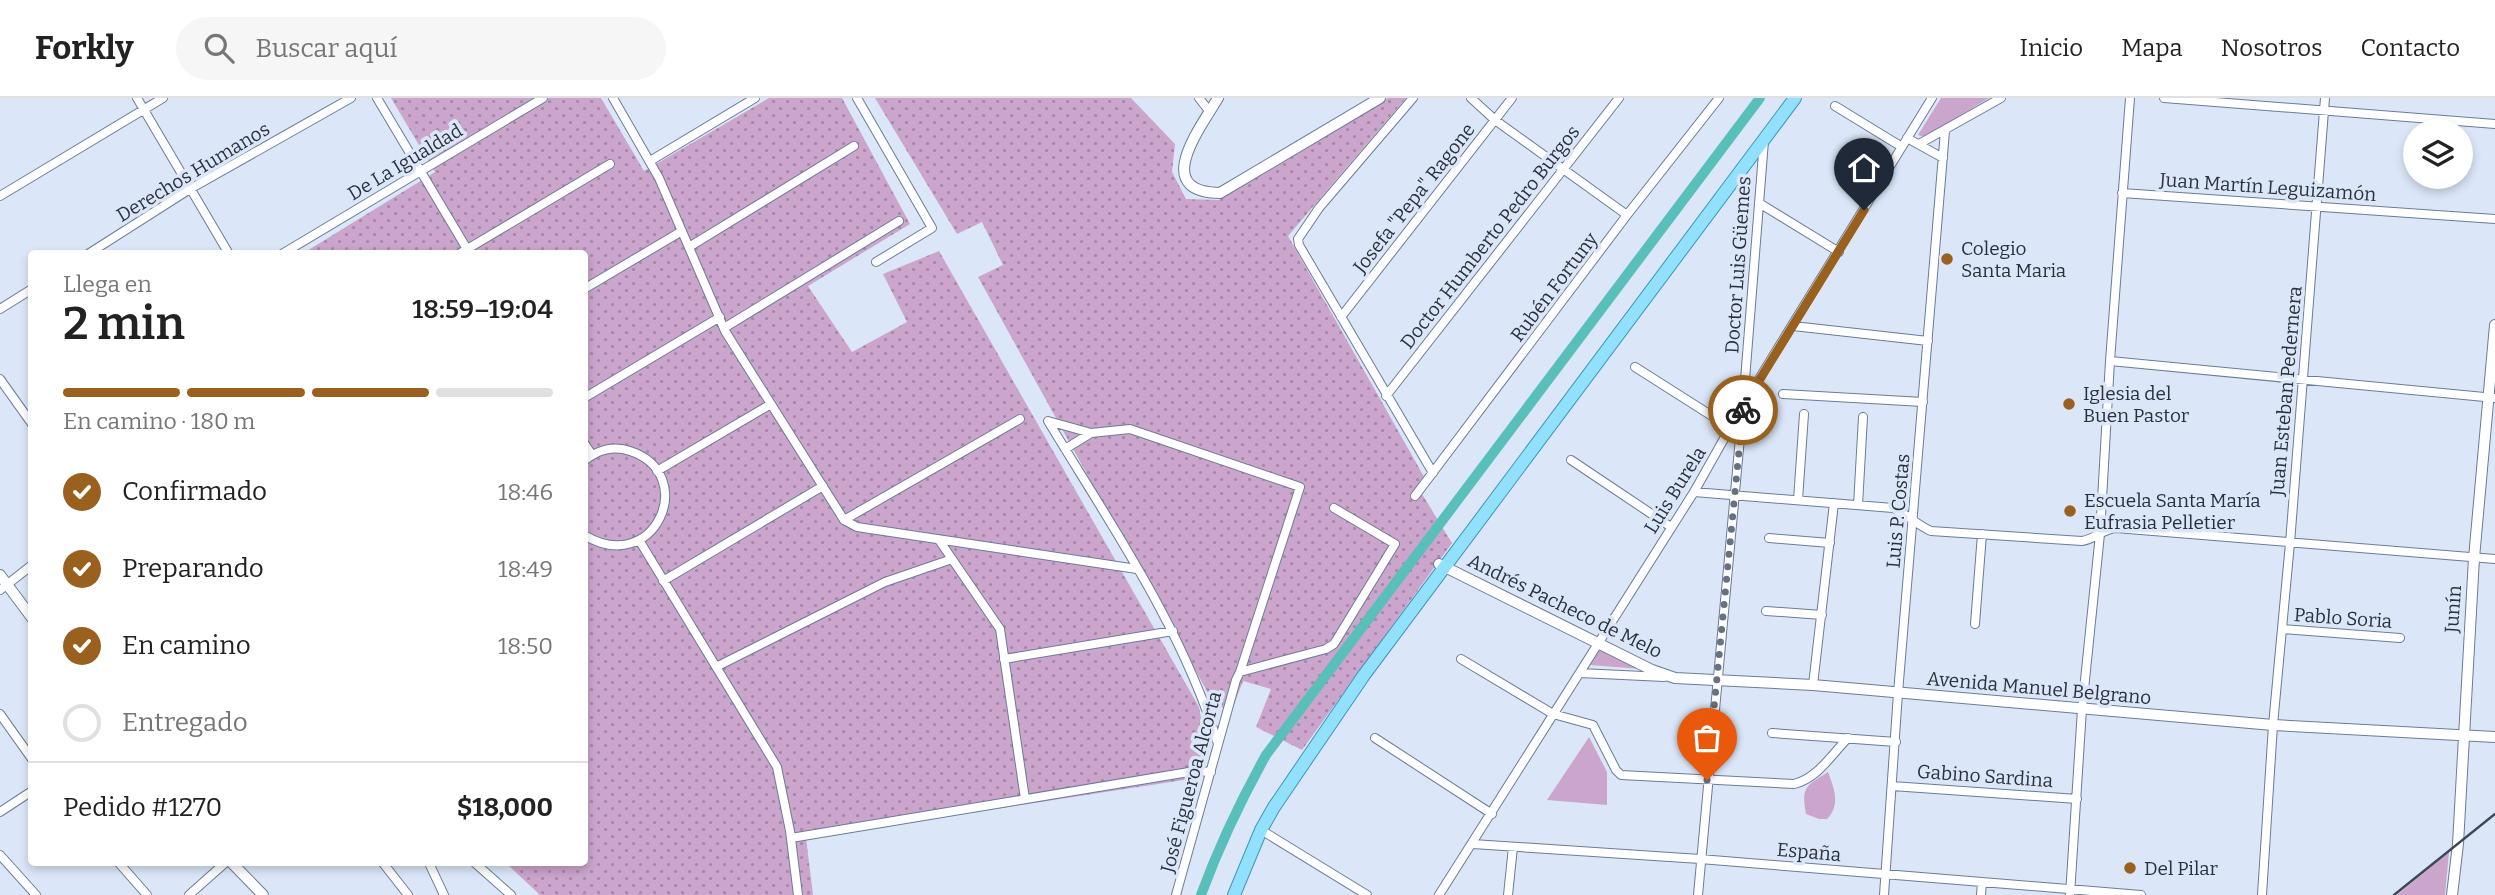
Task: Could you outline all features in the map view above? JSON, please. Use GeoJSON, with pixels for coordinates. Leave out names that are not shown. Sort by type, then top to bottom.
{"type":"FeatureCollection","features":[{"type":"Feature","properties":{"kind":"main road"},"geometry":{"type":"LineString","coordinates":[[1218,98],[1183,162],[1184,174],[1189,183],[1198,190],[1220,193],[1380,98]]}},
{"type":"Feature","properties":{"kind":"main road"},"geometry":{"type":"LineString","coordinates":[[1232,895],[1261,830],[1315,745],[1609,334],[1787,98]]}},
{"type":"Feature","properties":{"kind":"main road"},"geometry":{"type":"LineString","coordinates":[[1232,895],[1259,825],[1319,730],[1795,98]]}},
{"type":"Feature","properties":{"kind":"main road","name":"Junín"},"geometry":{"type":"LineString","coordinates":[[2452,895],[2458,844],[2474,558],[2492,398],[2495,325]]}},
{"type":"Feature","properties":{"kind":"main road","name":"Andrés Pacheco de Melo"},"geometry":{"type":"LineString","coordinates":[[1442,565],[1652,670],[1675,678]]}},
{"type":"Feature","properties":{"kind":"main road"},"geometry":{"type":"LineString","coordinates":[[0,575],[4,588],[28,614]]}},
{"type":"Feature","properties":{"kind":"main road","name":"Avenida Manuel Belgrano"},"geometry":{"type":"LineString","coordinates":[[1675,678],[1813,685],[2273,725],[2495,737]]}},
{"type":"Feature","properties":{"kind":"main road"},"geometry":{"type":"LineString","coordinates":[[235,866],[263,895]]}},
{"type":"Feature","properties":{"kind":"street"},"geometry":{"type":"LineString","coordinates":[[137,98],[227,250]]}},
{"type":"Feature","properties":{"kind":"street"},"geometry":{"type":"LineString","coordinates":[[0,196],[163,98]]}},
{"type":"Feature","properties":{"kind":"street","name":"Derechos Humanos"},"geometry":{"type":"LineString","coordinates":[[94,250],[190,189],[351,98]]}},
{"type":"Feature","properties":{"kind":"street"},"geometry":{"type":"LineString","coordinates":[[377,98],[464,250]]}},
{"type":"Feature","properties":{"kind":"street","name":"De La Igualdad"},"geometry":{"type":"LineString","coordinates":[[289,250],[543,98]]}},
{"type":"Feature","properties":{"kind":"street"},"geometry":{"type":"LineString","coordinates":[[613,98],[650,161],[724,328],[844,520],[857,527],[1137,569]]}},
{"type":"Feature","properties":{"kind":"street"},"geometry":{"type":"LineString","coordinates":[[650,161],[755,98]]}},
{"type":"Feature","properties":{"kind":"street"},"geometry":{"type":"LineString","coordinates":[[857,98],[932,228],[876,262]]}},
{"type":"Feature","properties":{"kind":"street"},"geometry":{"type":"LineString","coordinates":[[1199,98],[1210,112]]}},
{"type":"Feature","properties":{"kind":"street"},"geometry":{"type":"LineString","coordinates":[[1413,98],[1319,208],[1298,239],[1386,396],[1433,473]]}},
{"type":"Feature","properties":{"kind":"street"},"geometry":{"type":"LineString","coordinates":[[1471,98],[1495,120],[1627,215]]}},
{"type":"Feature","properties":{"kind":"street","name":"Josefa \"Pepa\" Ragone"},"geometry":{"type":"LineString","coordinates":[[1341,317],[1512,98]]}},
{"type":"Feature","properties":{"kind":"street","name":"Doctor Humberto Pedro Burgos"},"geometry":{"type":"LineString","coordinates":[[1386,396],[1619,98]]}},
{"type":"Feature","properties":{"kind":"street","name":"Rubén Fortuny"},"geometry":{"type":"LineString","coordinates":[[1415,496],[1719,98]]}},
{"type":"Feature","properties":{"kind":"street","name":"Luis Burela"},"geometry":{"type":"LineString","coordinates":[[1439,895],[1694,492],[1744,405],[1932,98]]}},
{"type":"Feature","properties":{"kind":"street"},"geometry":{"type":"LineString","coordinates":[[1919,144],[2001,98]]}},
{"type":"Feature","properties":{"kind":"street"},"geometry":{"type":"LineString","coordinates":[[2070,892],[2082,709],[2100,534],[2130,98]]}},
{"type":"Feature","properties":{"kind":"street"},"geometry":{"type":"LineString","coordinates":[[2164,98],[2495,124]]}},
{"type":"Feature","properties":{"kind":"street","name":"Juan Esteban Pedernera"},"geometry":{"type":"LineString","coordinates":[[2262,895],[2273,725],[2325,98]]}},
{"type":"Feature","properties":{"kind":"street"},"geometry":{"type":"LineString","coordinates":[[1835,106],[1902,147]]}},
{"type":"Feature","properties":{"kind":"street","name":"Luis P. Costas"},"geometry":{"type":"LineString","coordinates":[[1884,895],[1898,693],[1945,131]]}},
{"type":"Feature","properties":{"kind":"street"},"geometry":{"type":"LineString","coordinates":[[1907,138],[1943,158]]}},
{"type":"Feature","properties":{"kind":"street","name":"Doctor Luis Güemes"},"geometry":{"type":"LineString","coordinates":[[1698,895],[1744,405],[1764,139]]}},
{"type":"Feature","properties":{"kind":"street"},"geometry":{"type":"LineString","coordinates":[[689,247],[854,146]]}},
{"type":"Feature","properties":{"kind":"street"},"geometry":{"type":"LineString","coordinates":[[468,250],[610,164]]}},
{"type":"Feature","properties":{"kind":"street","name":"Juan Martín Leguizamón"},"geometry":{"type":"LineString","coordinates":[[2122,192],[2495,219]]}},
{"type":"Feature","properties":{"kind":"street"},"geometry":{"type":"LineString","coordinates":[[1759,203],[1839,252]]}},
{"type":"Feature","properties":{"kind":"street"},"geometry":{"type":"LineString","coordinates":[[724,328],[899,221]]}},
{"type":"Feature","properties":{"kind":"street"},"geometry":{"type":"LineString","coordinates":[[588,287],[682,232]]}},
{"type":"Feature","properties":{"kind":"street"},"geometry":{"type":"LineString","coordinates":[[0,309],[28,292]]}},
{"type":"Feature","properties":{"kind":"street"},"geometry":{"type":"LineString","coordinates":[[588,396],[720,317]]}},
{"type":"Feature","properties":{"kind":"street"},"geometry":{"type":"LineString","coordinates":[[1793,326],[1928,341]]}},
{"type":"Feature","properties":{"kind":"street"},"geometry":{"type":"LineString","coordinates":[[2110,361],[2492,398]]}},
{"type":"Feature","properties":{"kind":"street"},"geometry":{"type":"LineString","coordinates":[[1635,367],[1731,428]]}},
{"type":"Feature","properties":{"kind":"street"},"geometry":{"type":"LineString","coordinates":[[0,379],[28,419]]}},
{"type":"Feature","properties":{"kind":"street"},"geometry":{"type":"LineString","coordinates":[[1783,394],[1923,402]]}},
{"type":"Feature","properties":{"kind":"street"},"geometry":{"type":"LineString","coordinates":[[657,471],[771,404]]}},
{"type":"Feature","properties":{"kind":"street"},"geometry":{"type":"LineString","coordinates":[[21,409],[28,405]]}},
{"type":"Feature","properties":{"kind":"street"},"geometry":{"type":"LineString","coordinates":[[1798,500],[1804,414]]}},
{"type":"Feature","properties":{"kind":"street"},"geometry":{"type":"LineString","coordinates":[[1858,505],[1864,417]]}},
{"type":"Feature","properties":{"kind":"street"},"geometry":{"type":"LineString","coordinates":[[844,520],[1020,419]]}},
{"type":"Feature","properties":{"kind":"street"},"geometry":{"type":"LineString","coordinates":[[1218,744],[1206,703],[1174,631],[1048,421],[1091,432],[1130,429],[1300,486],[1240,672]]}},
{"type":"Feature","properties":{"kind":"street"},"geometry":{"type":"LineString","coordinates":[[1065,449],[1091,432]]}},
{"type":"Feature","properties":{"kind":"street"},"geometry":{"type":"LineString","coordinates":[[588,458],[608,449],[624,449],[640,454],[657,471],[666,495],[663,512],[656,527],[639,540],[629,545],[614,546],[598,543],[588,537]]}},
{"type":"Feature","properties":{"kind":"street"},"geometry":{"type":"LineString","coordinates":[[1571,460],[1671,527]]}},
{"type":"Feature","properties":{"kind":"street"},"geometry":{"type":"LineString","coordinates":[[663,581],[822,486]]}},
{"type":"Feature","properties":{"kind":"street"},"geometry":{"type":"LineString","coordinates":[[1694,492],[1893,508],[1931,531],[2082,541],[2092,540],[2109,529],[2116,528],[2495,559]]}},
{"type":"Feature","properties":{"kind":"street"},"geometry":{"type":"LineString","coordinates":[[1813,685],[1834,503]]}},
{"type":"Feature","properties":{"kind":"street","name":"José Figueroa Alcorta"},"geometry":{"type":"LineString","coordinates":[[1176,895],[1240,672],[1326,649],[1334,644],[1395,544],[1334,508]]}},
{"type":"Feature","properties":{"kind":"street"},"geometry":{"type":"LineString","coordinates":[[1975,624],[1982,534]]}},
{"type":"Feature","properties":{"kind":"street"},"geometry":{"type":"LineString","coordinates":[[1769,538],[1830,543]]}},
{"type":"Feature","properties":{"kind":"street"},"geometry":{"type":"LineString","coordinates":[[639,540],[777,767],[791,838],[798,895]]}},
{"type":"Feature","properties":{"kind":"street"},"geometry":{"type":"LineString","coordinates":[[939,540],[1000,629],[1025,799]]}},
{"type":"Feature","properties":{"kind":"street"},"geometry":{"type":"LineString","coordinates":[[716,667],[885,582],[952,559]]}},
{"type":"Feature","properties":{"kind":"street"},"geometry":{"type":"LineString","coordinates":[[4,588],[28,568]]}},
{"type":"Feature","properties":{"kind":"street"},"geometry":{"type":"LineString","coordinates":[[1766,611],[1822,615]]}},
{"type":"Feature","properties":{"kind":"street","name":"Pablo Soria"},"geometry":{"type":"LineString","coordinates":[[2283,629],[2400,638]]}},
{"type":"Feature","properties":{"kind":"street"},"geometry":{"type":"LineString","coordinates":[[1004,659],[1174,631]]}},
{"type":"Feature","properties":{"kind":"street"},"geometry":{"type":"LineString","coordinates":[[1461,659],[1553,714],[1592,724],[1621,775],[1794,784],[1806,781],[1817,773],[1848,738]]}},
{"type":"Feature","properties":{"kind":"street","name":"Avenida Manuel Belgrano"},"geometry":{"type":"LineString","coordinates":[[1580,673],[1675,678]]}},
{"type":"Feature","properties":{"kind":"street"},"geometry":{"type":"LineString","coordinates":[[0,714],[28,753]]}},
{"type":"Feature","properties":{"kind":"street","name":"Gabino Sardina"},"geometry":{"type":"LineString","coordinates":[[1772,733],[1896,742]]}},
{"type":"Feature","properties":{"kind":"street"},"geometry":{"type":"LineString","coordinates":[[1375,738],[1492,814]]}},
{"type":"Feature","properties":{"kind":"street"},"geometry":{"type":"LineString","coordinates":[[791,838],[1195,771],[1211,772]]}},
{"type":"Feature","properties":{"kind":"street","name":"Gabino Sardina"},"geometry":{"type":"LineString","coordinates":[[1892,786],[2077,799]]}},
{"type":"Feature","properties":{"kind":"street"},"geometry":{"type":"LineString","coordinates":[[0,812],[28,794]]}},
{"type":"Feature","properties":{"kind":"street"},"geometry":{"type":"LineString","coordinates":[[1261,830],[1367,895]]}},
{"type":"Feature","properties":{"kind":"street","name":"España"},"geometry":{"type":"LineString","coordinates":[[1473,844],[1700,859],[1982,882],[2070,892],[2141,895]]}},
{"type":"Feature","properties":{"kind":"street"},"geometry":{"type":"LineString","coordinates":[[1508,895],[1513,847]]}},
{"type":"Feature","properties":{"kind":"street"},"geometry":{"type":"LineString","coordinates":[[0,855],[36,895]]}},
{"type":"Feature","properties":{"kind":"street"},"geometry":{"type":"LineString","coordinates":[[122,866],[147,895]]}},
{"type":"Feature","properties":{"kind":"street"},"geometry":{"type":"LineString","coordinates":[[189,895],[222,866]]}},
{"type":"Feature","properties":{"kind":"street"},"geometry":{"type":"LineString","coordinates":[[385,866],[408,895]]}},
{"type":"Feature","properties":{"kind":"street"},"geometry":{"type":"LineString","coordinates":[[430,866],[444,895]]}},
{"type":"Feature","properties":{"kind":"street"},"geometry":{"type":"LineString","coordinates":[[478,866],[511,895]]}},
{"type":"Feature","properties":{"kind":"street"},"geometry":{"type":"LineString","coordinates":[[1981,895],[1982,882]]}},
{"type":"Feature","properties":{"kind":"shaded area"},"geometry":{"type":"Polygon","coordinates":[[[391,98],[601,98],[644,171],[769,98],[842,98],[910,224],[808,286],[852,352],[907,322],[883,274],[939,251],[1199,707],[1205,741],[1197,778],[806,838],[813,895],[540,895],[509,866],[588,866],[588,250],[308,250],[435,172],[391,98]]]}},
{"type":"Feature","properties":{"kind":"shaded area"},"geometry":{"type":"Polygon","coordinates":[[[875,98],[1131,98],[1175,144],[1172,172],[1186,199],[1219,200],[1388,98],[1406,98],[1288,236],[1427,482],[1422,494],[1452,543],[1302,750],[1256,727],[1271,689],[1243,681],[1231,712],[1213,702],[978,277],[1003,265],[982,222],[957,234],[875,98]]]}},
{"type":"Feature","properties":{"kind":"shaded area"},"geometry":{"type":"Polygon","coordinates":[[[1941,98],[1989,98],[1924,137],[1918,135],[1941,98]]]}},
{"type":"Feature","properties":{"kind":"shaded area"},"geometry":{"type":"Polygon","coordinates":[[[1600,646],[1641,669],[1589,665],[1600,646]]]}},
{"type":"Feature","properties":{"kind":"shaded area"},"geometry":{"type":"Polygon","coordinates":[[[1589,737],[1607,772],[1607,805],[1547,800],[1589,737]]]}},
{"type":"Feature","properties":{"kind":"shaded area"},"geometry":{"type":"Polygon","coordinates":[[[1828,772],[1834,790],[1834,808],[1827,819],[1819,819],[1806,814],[1804,798],[1810,784],[1828,772]]]}},
{"type":"Feature","properties":{"kind":"shaded area"},"geometry":{"type":"Polygon","coordinates":[[[2449,852],[2445,895],[2397,895],[2449,852]]]}},
{"type":"Feature","properties":{"kind":"waterway"},"geometry":{"type":"LineString","coordinates":[[1201,895],[1231,824],[1266,755],[1760,98]]}},
{"type":"Feature","properties":{"kind":"railway"},"geometry":{"type":"LineString","coordinates":[[2394,895],[2495,814]]}},
{"type":"Feature","properties":{"kind":"way so far"},"geometry":{"type":"LineString","coordinates":[[1707,780],[1743,410]]}},
{"type":"Feature","properties":{"kind":"place","name":"Colegio Santa Maria"},"geometry":{"type":"Point","coordinates":[1947,259]}},
{"type":"Feature","properties":{"kind":"place","name":"Iglesia del Buen Pastor"},"geometry":{"type":"Point","coordinates":[2069,404]}},
{"type":"Feature","properties":{"kind":"place","name":"Escuela Santa María Eufrasia Pelletier"},"geometry":{"type":"Point","coordinates":[2070,511]}},
{"type":"Feature","properties":{"kind":"place","name":"Del Pilar"},"geometry":{"type":"Point","coordinates":[2130,868]}},
{"type":"Feature","properties":{"kind":"route"},"geometry":{"type":"LineString","coordinates":[[1743,410],[1864,210]]}}]}
